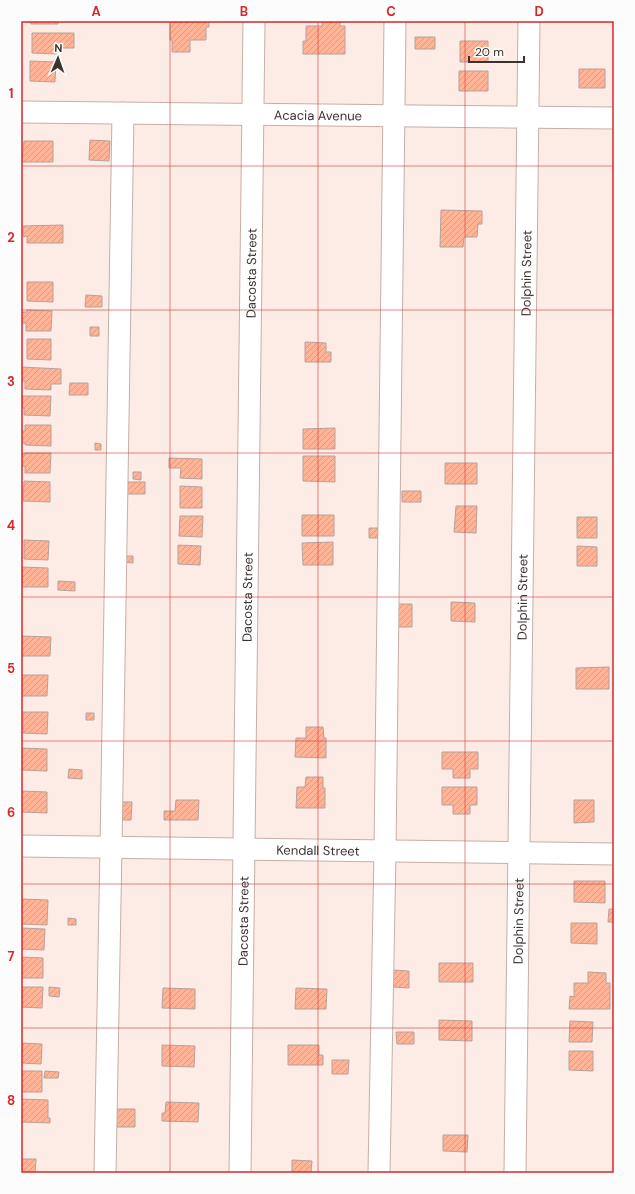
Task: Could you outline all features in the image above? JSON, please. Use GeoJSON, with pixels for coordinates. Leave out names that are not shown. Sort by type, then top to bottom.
{"type":"FeatureCollection","features":[{"type":"Feature","properties":{"kind":"street","name":"Dacosta Street"},"geometry":{"type":"LineString","coordinates":[[240,1173],[254,21]]}},
{"type":"Feature","properties":{"kind":"street"},"geometry":{"type":"LineString","coordinates":[[379,1173],[385,851],[395,21]]}},
{"type":"Feature","properties":{"kind":"street","name":"Dolphin Street"},"geometry":{"type":"LineString","coordinates":[[515,1173],[529,21]]}},
{"type":"Feature","properties":{"kind":"street","name":"Acacia Avenue"},"geometry":{"type":"LineString","coordinates":[[21,112],[614,118]]}},
{"type":"Feature","properties":{"kind":"street"},"geometry":{"type":"LineString","coordinates":[[105,1173],[123,113]]}},
{"type":"Feature","properties":{"kind":"street","name":"Kendall Street"},"geometry":{"type":"LineString","coordinates":[[21,846],[614,854]]}},
{"type":"Feature","properties":{"kind":"building"},"geometry":{"type":"Polygon","coordinates":[[[31,21],[58,21],[58,24],[31,24],[31,21]]]}},
{"type":"Feature","properties":{"kind":"building"},"geometry":{"type":"Polygon","coordinates":[[[170,21],[209,21],[209,27],[206,27],[206,40],[190,40],[190,52],[172,52],[172,40],[170,40],[170,21]]]}},
{"type":"Feature","properties":{"kind":"building"},"geometry":{"type":"Polygon","coordinates":[[[322,21],[340,21],[340,26],[345,26],[345,54],[303,54],[303,41],[306,41],[306,26],[322,26],[322,21]]]}},
{"type":"Feature","properties":{"kind":"building"},"geometry":{"type":"Polygon","coordinates":[[[32,33],[74,33],[74,48],[58,48],[58,54],[32,53],[32,33]]]}},
{"type":"Feature","properties":{"kind":"building"},"geometry":{"type":"Polygon","coordinates":[[[415,37],[435,37],[435,49],[415,49],[415,37]]]}},
{"type":"Feature","properties":{"kind":"building"},"geometry":{"type":"Polygon","coordinates":[[[460,41],[488,41],[488,62],[460,62],[460,41]]]}},
{"type":"Feature","properties":{"kind":"building"},"geometry":{"type":"Polygon","coordinates":[[[30,61],[56,62],[55,82],[30,81],[30,61]]]}},
{"type":"Feature","properties":{"kind":"building"},"geometry":{"type":"Polygon","coordinates":[[[579,69],[605,69],[605,88],[579,88],[579,69]]]}},
{"type":"Feature","properties":{"kind":"building"},"geometry":{"type":"Polygon","coordinates":[[[459,71],[488,71],[488,91],[459,91],[459,71]]]}},
{"type":"Feature","properties":{"kind":"building"},"geometry":{"type":"Polygon","coordinates":[[[90,140],[110,141],[109,161],[89,160],[90,140]]]}},
{"type":"Feature","properties":{"kind":"building"},"geometry":{"type":"Polygon","coordinates":[[[24,141],[53,141],[53,162],[22,162],[24,141]]]}},
{"type":"Feature","properties":{"kind":"building"},"geometry":{"type":"Polygon","coordinates":[[[441,210],[482,211],[482,224],[478,224],[477,237],[464,237],[463,247],[440,247],[441,210]]]}},
{"type":"Feature","properties":{"kind":"building"},"geometry":{"type":"Polygon","coordinates":[[[63,225],[63,243],[27,243],[27,236],[23,237],[23,226],[63,225]]]}},
{"type":"Feature","properties":{"kind":"building"},"geometry":{"type":"Polygon","coordinates":[[[27,282],[53,282],[53,302],[27,301],[27,282]]]}},
{"type":"Feature","properties":{"kind":"building"},"geometry":{"type":"Polygon","coordinates":[[[86,295],[102,296],[102,307],[85,307],[86,295]]]}},
{"type":"Feature","properties":{"kind":"building"},"geometry":{"type":"Polygon","coordinates":[[[27,310],[52,311],[51,331],[26,331],[26,323],[21,323],[21,312],[27,312],[27,310]]]}},
{"type":"Feature","properties":{"kind":"building"},"geometry":{"type":"Polygon","coordinates":[[[90,327],[99,327],[99,336],[90,336],[90,327]]]}},
{"type":"Feature","properties":{"kind":"building"},"geometry":{"type":"Polygon","coordinates":[[[27,339],[51,339],[51,360],[27,359],[27,339]]]}},
{"type":"Feature","properties":{"kind":"building"},"geometry":{"type":"Polygon","coordinates":[[[305,342],[326,343],[326,352],[331,352],[331,362],[305,362],[305,342]]]}},
{"type":"Feature","properties":{"kind":"building"},"geometry":{"type":"Polygon","coordinates":[[[21,367],[61,369],[61,384],[51,384],[51,390],[25,389],[25,381],[21,381],[21,367]]]}},
{"type":"Feature","properties":{"kind":"building"},"geometry":{"type":"Polygon","coordinates":[[[70,383],[88,383],[88,395],[69,395],[70,383]]]}},
{"type":"Feature","properties":{"kind":"building"},"geometry":{"type":"Polygon","coordinates":[[[22,396],[51,396],[50,416],[24,415],[24,408],[22,408],[22,396]]]}},
{"type":"Feature","properties":{"kind":"building"},"geometry":{"type":"Polygon","coordinates":[[[25,425],[51,425],[51,446],[25,445],[25,443],[21,443],[21,431],[25,431],[25,425]]]}},
{"type":"Feature","properties":{"kind":"building"},"geometry":{"type":"Polygon","coordinates":[[[335,428],[335,449],[303,449],[303,429],[335,428]]]}},
{"type":"Feature","properties":{"kind":"building"},"geometry":{"type":"Polygon","coordinates":[[[95,443],[101,444],[101,450],[95,450],[95,443]]]}},
{"type":"Feature","properties":{"kind":"building"},"geometry":{"type":"Polygon","coordinates":[[[51,453],[50,473],[25,473],[25,466],[21,466],[21,454],[51,453]]]}},
{"type":"Feature","properties":{"kind":"building"},"geometry":{"type":"Polygon","coordinates":[[[303,456],[335,456],[335,482],[303,481],[303,456]]]}},
{"type":"Feature","properties":{"kind":"building"},"geometry":{"type":"Polygon","coordinates":[[[169,458],[202,459],[202,479],[180,478],[181,468],[169,468],[169,458]]]}},
{"type":"Feature","properties":{"kind":"building"},"geometry":{"type":"Polygon","coordinates":[[[445,463],[477,463],[477,484],[445,484],[445,463]]]}},
{"type":"Feature","properties":{"kind":"building"},"geometry":{"type":"Polygon","coordinates":[[[133,472],[141,472],[141,480],[133,479],[133,472]]]}},
{"type":"Feature","properties":{"kind":"building"},"geometry":{"type":"Polygon","coordinates":[[[24,481],[50,482],[50,502],[23,501],[24,481]]]}},
{"type":"Feature","properties":{"kind":"building"},"geometry":{"type":"Polygon","coordinates":[[[125,482],[145,482],[145,494],[125,494],[125,482]]]}},
{"type":"Feature","properties":{"kind":"building"},"geometry":{"type":"Polygon","coordinates":[[[180,486],[202,487],[202,508],[180,508],[180,486]]]}},
{"type":"Feature","properties":{"kind":"building"},"geometry":{"type":"Polygon","coordinates":[[[402,491],[421,491],[421,502],[402,502],[402,491]]]}},
{"type":"Feature","properties":{"kind":"building"},"geometry":{"type":"Polygon","coordinates":[[[456,506],[477,506],[476,533],[454,532],[456,506]]]}},
{"type":"Feature","properties":{"kind":"building"},"geometry":{"type":"Polygon","coordinates":[[[302,515],[334,515],[334,536],[302,536],[302,515]]]}},
{"type":"Feature","properties":{"kind":"building"},"geometry":{"type":"Polygon","coordinates":[[[180,516],[203,516],[202,537],[179,536],[180,516]]]}},
{"type":"Feature","properties":{"kind":"building"},"geometry":{"type":"Polygon","coordinates":[[[577,517],[597,517],[597,538],[577,538],[577,517]]]}},
{"type":"Feature","properties":{"kind":"building"},"geometry":{"type":"Polygon","coordinates":[[[369,528],[378,528],[378,538],[369,538],[369,528]]]}},
{"type":"Feature","properties":{"kind":"building"},"geometry":{"type":"Polygon","coordinates":[[[24,540],[49,541],[48,560],[24,559],[24,540]]]}},
{"type":"Feature","properties":{"kind":"building"},"geometry":{"type":"Polygon","coordinates":[[[333,542],[333,565],[303,565],[302,543],[333,542]]]}},
{"type":"Feature","properties":{"kind":"building"},"geometry":{"type":"Polygon","coordinates":[[[178,545],[201,546],[200,565],[178,564],[178,545]]]}},
{"type":"Feature","properties":{"kind":"building"},"geometry":{"type":"Polygon","coordinates":[[[577,546],[597,547],[597,566],[577,566],[577,546]]]}},
{"type":"Feature","properties":{"kind":"building"},"geometry":{"type":"Polygon","coordinates":[[[122,556],[133,556],[133,563],[122,562],[122,556]]]}},
{"type":"Feature","properties":{"kind":"building"},"geometry":{"type":"Polygon","coordinates":[[[22,567],[48,568],[48,587],[22,587],[22,567]]]}},
{"type":"Feature","properties":{"kind":"building"},"geometry":{"type":"Polygon","coordinates":[[[58,581],[75,582],[75,591],[58,590],[58,581]]]}},
{"type":"Feature","properties":{"kind":"building"},"geometry":{"type":"Polygon","coordinates":[[[451,602],[475,603],[475,622],[451,621],[451,602]]]}},
{"type":"Feature","properties":{"kind":"building"},"geometry":{"type":"Polygon","coordinates":[[[396,604],[412,604],[412,627],[395,627],[396,604]]]}},
{"type":"Feature","properties":{"kind":"building"},"geometry":{"type":"Polygon","coordinates":[[[21,636],[51,637],[50,656],[21,656],[21,636]]]}},
{"type":"Feature","properties":{"kind":"building"},"geometry":{"type":"Polygon","coordinates":[[[609,667],[609,689],[576,689],[576,668],[609,667]]]}},
{"type":"Feature","properties":{"kind":"building"},"geometry":{"type":"Polygon","coordinates":[[[21,675],[48,675],[47,696],[21,696],[21,675]]]}},
{"type":"Feature","properties":{"kind":"building"},"geometry":{"type":"Polygon","coordinates":[[[23,712],[48,712],[47,734],[23,733],[23,712]]]}},
{"type":"Feature","properties":{"kind":"building"},"geometry":{"type":"Polygon","coordinates":[[[86,713],[94,713],[94,720],[86,720],[86,713]]]}},
{"type":"Feature","properties":{"kind":"building"},"geometry":{"type":"Polygon","coordinates":[[[306,727],[323,727],[324,738],[326,738],[326,758],[295,757],[296,738],[306,738],[306,727]]]}},
{"type":"Feature","properties":{"kind":"building"},"geometry":{"type":"Polygon","coordinates":[[[21,748],[47,749],[47,771],[21,770],[21,748]]]}},
{"type":"Feature","properties":{"kind":"building"},"geometry":{"type":"Polygon","coordinates":[[[442,752],[478,752],[478,769],[470,769],[470,778],[453,778],[453,769],[442,769],[442,752]]]}},
{"type":"Feature","properties":{"kind":"building"},"geometry":{"type":"Polygon","coordinates":[[[69,769],[82,770],[82,779],[68,778],[69,769]]]}},
{"type":"Feature","properties":{"kind":"building"},"geometry":{"type":"Polygon","coordinates":[[[306,777],[323,777],[323,788],[325,788],[325,808],[296,808],[297,787],[305,787],[306,777]]]}},
{"type":"Feature","properties":{"kind":"building"},"geometry":{"type":"Polygon","coordinates":[[[442,787],[477,787],[477,805],[470,805],[470,814],[453,814],[453,805],[442,805],[442,787]]]}},
{"type":"Feature","properties":{"kind":"building"},"geometry":{"type":"Polygon","coordinates":[[[21,791],[47,792],[47,813],[21,812],[21,791]]]}},
{"type":"Feature","properties":{"kind":"building"},"geometry":{"type":"Polygon","coordinates":[[[176,800],[199,800],[198,820],[164,820],[164,811],[175,811],[176,800]]]}},
{"type":"Feature","properties":{"kind":"building"},"geometry":{"type":"Polygon","coordinates":[[[574,800],[594,800],[594,822],[574,823],[574,800]]]}},
{"type":"Feature","properties":{"kind":"building"},"geometry":{"type":"Polygon","coordinates":[[[122,802],[132,802],[131,820],[121,820],[122,802]]]}},
{"type":"Feature","properties":{"kind":"building"},"geometry":{"type":"Polygon","coordinates":[[[574,881],[605,881],[605,903],[574,902],[574,881]]]}},
{"type":"Feature","properties":{"kind":"building"},"geometry":{"type":"Polygon","coordinates":[[[21,899],[48,900],[47,925],[21,924],[21,899]]]}},
{"type":"Feature","properties":{"kind":"building"},"geometry":{"type":"Polygon","coordinates":[[[609,909],[614,909],[614,922],[608,922],[609,909]]]}},
{"type":"Feature","properties":{"kind":"building"},"geometry":{"type":"Polygon","coordinates":[[[68,918],[76,919],[76,925],[68,925],[68,918]]]}},
{"type":"Feature","properties":{"kind":"building"},"geometry":{"type":"Polygon","coordinates":[[[571,923],[597,923],[597,944],[571,943],[571,923]]]}},
{"type":"Feature","properties":{"kind":"building"},"geometry":{"type":"Polygon","coordinates":[[[21,928],[45,929],[44,950],[21,949],[21,928]]]}},
{"type":"Feature","properties":{"kind":"building"},"geometry":{"type":"Polygon","coordinates":[[[21,957],[43,958],[43,978],[21,978],[21,957]]]}},
{"type":"Feature","properties":{"kind":"building"},"geometry":{"type":"Polygon","coordinates":[[[439,963],[473,963],[473,982],[439,982],[439,963]]]}},
{"type":"Feature","properties":{"kind":"building"},"geometry":{"type":"Polygon","coordinates":[[[393,970],[409,971],[409,988],[393,987],[393,970]]]}},
{"type":"Feature","properties":{"kind":"building"},"geometry":{"type":"Polygon","coordinates":[[[588,972],[606,973],[606,983],[610,983],[610,1009],[569,1009],[570,996],[574,997],[574,983],[588,983],[588,972]]]}},
{"type":"Feature","properties":{"kind":"building"},"geometry":{"type":"Polygon","coordinates":[[[21,987],[43,987],[42,1008],[21,1007],[21,987]]]}},
{"type":"Feature","properties":{"kind":"building"},"geometry":{"type":"Polygon","coordinates":[[[49,987],[60,988],[59,997],[49,996],[49,987]]]}},
{"type":"Feature","properties":{"kind":"building"},"geometry":{"type":"Polygon","coordinates":[[[163,988],[195,989],[195,1009],[162,1008],[163,988]]]}},
{"type":"Feature","properties":{"kind":"building"},"geometry":{"type":"Polygon","coordinates":[[[296,988],[327,989],[326,1009],[295,1009],[296,988]]]}},
{"type":"Feature","properties":{"kind":"building"},"geometry":{"type":"Polygon","coordinates":[[[439,1020],[472,1021],[472,1041],[439,1040],[439,1020]]]}},
{"type":"Feature","properties":{"kind":"building"},"geometry":{"type":"Polygon","coordinates":[[[570,1021],[593,1022],[592,1042],[569,1042],[570,1021]]]}},
{"type":"Feature","properties":{"kind":"building"},"geometry":{"type":"Polygon","coordinates":[[[396,1032],[414,1032],[414,1044],[397,1044],[396,1032]]]}},
{"type":"Feature","properties":{"kind":"building"},"geometry":{"type":"Polygon","coordinates":[[[21,1043],[42,1044],[41,1064],[21,1063],[21,1043]]]}},
{"type":"Feature","properties":{"kind":"building"},"geometry":{"type":"Polygon","coordinates":[[[162,1045],[195,1046],[194,1067],[162,1066],[162,1045]]]}},
{"type":"Feature","properties":{"kind":"building"},"geometry":{"type":"Polygon","coordinates":[[[288,1045],[319,1045],[319,1055],[323,1055],[323,1065],[288,1065],[288,1045]]]}},
{"type":"Feature","properties":{"kind":"building"},"geometry":{"type":"Polygon","coordinates":[[[569,1051],[593,1051],[593,1071],[569,1070],[569,1051]]]}},
{"type":"Feature","properties":{"kind":"building"},"geometry":{"type":"Polygon","coordinates":[[[332,1060],[349,1060],[348,1074],[332,1074],[332,1060]]]}},
{"type":"Feature","properties":{"kind":"building"},"geometry":{"type":"Polygon","coordinates":[[[21,1071],[42,1071],[42,1092],[21,1092],[21,1071]]]}},
{"type":"Feature","properties":{"kind":"building"},"geometry":{"type":"Polygon","coordinates":[[[45,1071],[59,1072],[58,1078],[44,1078],[45,1071]]]}},
{"type":"Feature","properties":{"kind":"building"},"geometry":{"type":"Polygon","coordinates":[[[21,1099],[48,1100],[48,1118],[50,1118],[50,1123],[21,1122],[21,1099]]]}},
{"type":"Feature","properties":{"kind":"building"},"geometry":{"type":"Polygon","coordinates":[[[166,1102],[199,1103],[198,1122],[162,1121],[162,1113],[165,1113],[166,1102]]]}},
{"type":"Feature","properties":{"kind":"building"},"geometry":{"type":"Polygon","coordinates":[[[116,1109],[135,1109],[135,1127],[116,1127],[116,1109]]]}},
{"type":"Feature","properties":{"kind":"building"},"geometry":{"type":"Polygon","coordinates":[[[443,1135],[468,1135],[467,1152],[443,1151],[443,1135]]]}},
{"type":"Feature","properties":{"kind":"building"},"geometry":{"type":"Polygon","coordinates":[[[21,1159],[36,1159],[35,1173],[21,1173],[21,1159]]]}},
{"type":"Feature","properties":{"kind":"building"},"geometry":{"type":"Polygon","coordinates":[[[292,1160],[312,1161],[311,1173],[292,1173],[292,1160]]]}}]}
